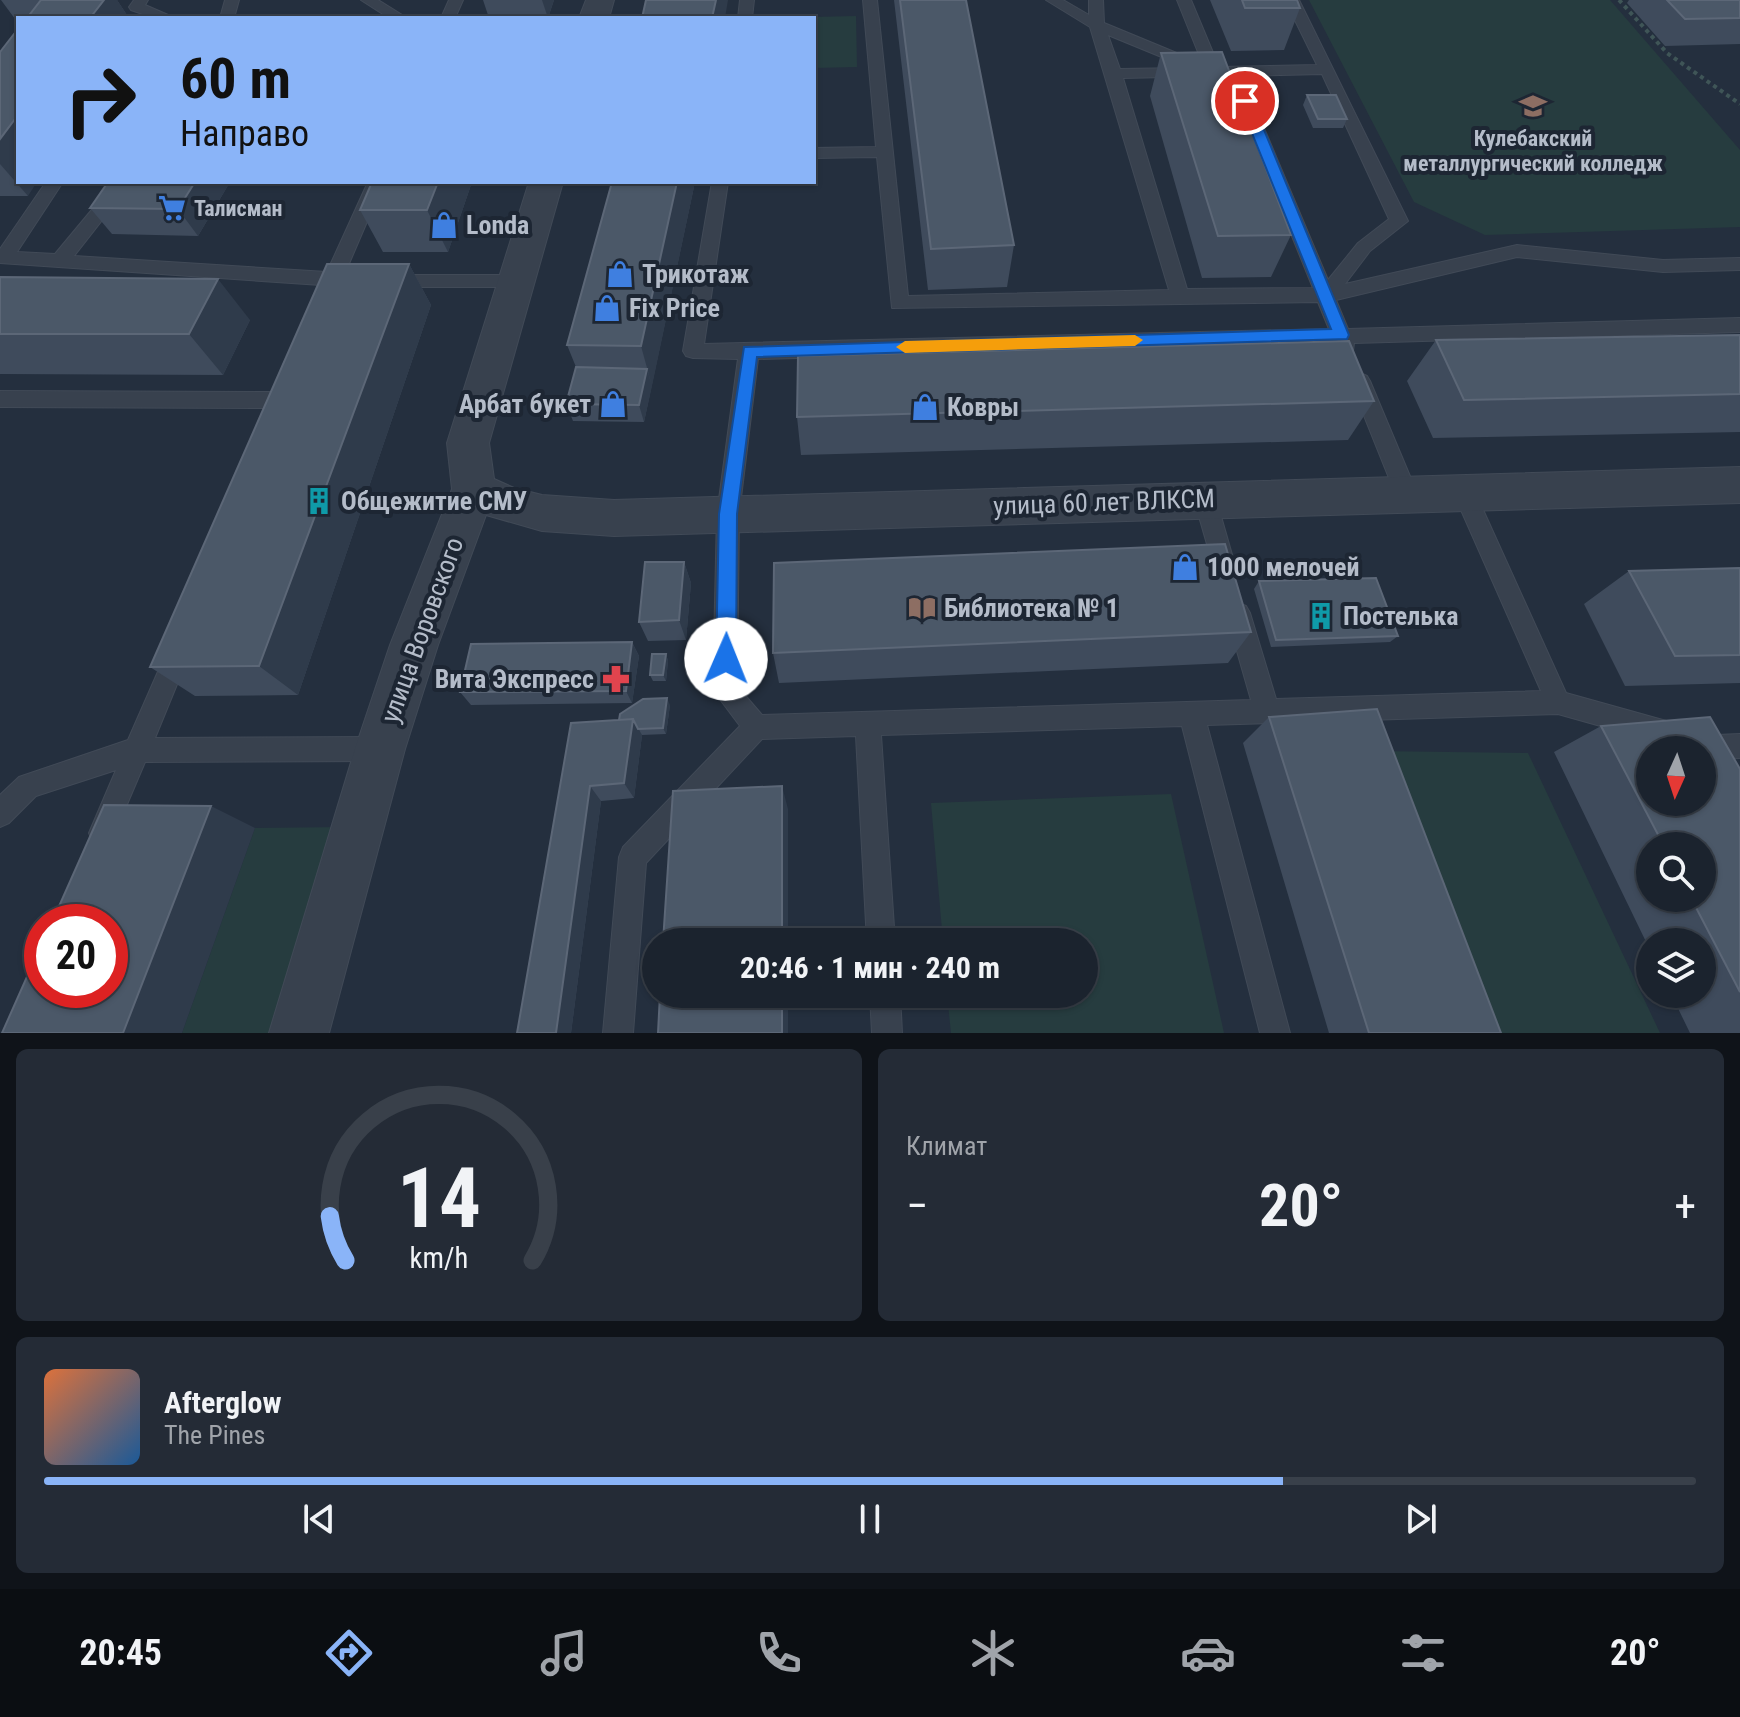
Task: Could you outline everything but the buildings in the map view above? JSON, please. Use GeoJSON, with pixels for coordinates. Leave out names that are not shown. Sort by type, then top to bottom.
{"type":"FeatureCollection","features":[{"type":"Feature","properties":{"kind":"street","name":"улица Воровского"},"geometry":{"type":"LineString","coordinates":[[299,1033],[380,749],[414,645],[474,489],[468,443],[545,184]]}},
{"type":"Feature","properties":{"kind":"street","name":"улица 60 лет ВЛКСМ"},"geometry":{"type":"LineString","coordinates":[[474,489],[495,502],[523,512],[614,518],[1740,485]]}},
{"type":"Feature","properties":{"kind":"lane"},"geometry":{"type":"LineString","coordinates":[[141,0],[136,7],[162,16]]}},
{"type":"Feature","properties":{"kind":"lane"},"geometry":{"type":"LineString","coordinates":[[368,0],[396,16]]}},
{"type":"Feature","properties":{"kind":"lane"},"geometry":{"type":"LineString","coordinates":[[870,0],[899,303],[1327,295],[1517,251],[1663,266],[1740,264]]}},
{"type":"Feature","properties":{"kind":"lane"},"geometry":{"type":"LineString","coordinates":[[1053,0],[1097,25],[1214,73]]}},
{"type":"Feature","properties":{"kind":"lane"},"geometry":{"type":"LineString","coordinates":[[1096,0],[1097,25],[1180,296]]}},
{"type":"Feature","properties":{"kind":"lane"},"geometry":{"type":"LineString","coordinates":[[1184,0],[1214,73]]}},
{"type":"Feature","properties":{"kind":"lane"},"geometry":{"type":"LineString","coordinates":[[1292,0],[1399,221],[1364,247],[1327,295]]}},
{"type":"Feature","properties":{"kind":"lane"},"geometry":{"type":"LineString","coordinates":[[1114,74],[1327,69]]}},
{"type":"Feature","properties":{"kind":"lane"},"geometry":{"type":"LineString","coordinates":[[1233,73],[1406,493]]}},
{"type":"Feature","properties":{"kind":"lane"},"geometry":{"type":"LineString","coordinates":[[816,153],[885,152]]}},
{"type":"Feature","properties":{"kind":"lane"},"geometry":{"type":"LineString","coordinates":[[54,184],[2,257],[332,280],[516,281]]}},
{"type":"Feature","properties":{"kind":"lane"},"geometry":{"type":"LineString","coordinates":[[58,263],[122,184]]}},
{"type":"Feature","properties":{"kind":"lane"},"geometry":{"type":"LineString","coordinates":[[321,307],[375,184]]}},
{"type":"Feature","properties":{"kind":"lane"},"geometry":{"type":"LineString","coordinates":[[720,184],[693,351],[1740,325]]}},
{"type":"Feature","properties":{"kind":"lane"},"geometry":{"type":"LineString","coordinates":[[749,352],[728,514],[725,690],[756,727]]}},
{"type":"Feature","properties":{"kind":"lane"},"geometry":{"type":"LineString","coordinates":[[0,399],[286,393],[271,429]]}},
{"type":"Feature","properties":{"kind":"lane"},"geometry":{"type":"LineString","coordinates":[[1464,492],[1558,702]]}},
{"type":"Feature","properties":{"kind":"lane"},"geometry":{"type":"LineString","coordinates":[[1205,499],[1267,711]]}},
{"type":"Feature","properties":{"kind":"lane"},"geometry":{"type":"LineString","coordinates":[[95,850],[186,634]]}},
{"type":"Feature","properties":{"kind":"lane"},"geometry":{"type":"LineString","coordinates":[[618,1033],[633,857],[756,727],[1558,702],[1728,747],[1732,775]]}},
{"type":"Feature","properties":{"kind":"lane"},"geometry":{"type":"LineString","coordinates":[[1191,713],[1275,1033]]}},
{"type":"Feature","properties":{"kind":"lane"},"geometry":{"type":"LineString","coordinates":[[868,723],[880,928]]}},
{"type":"Feature","properties":{"kind":"lane"},"geometry":{"type":"LineString","coordinates":[[0,786],[28,786],[137,750],[380,749]]}},
{"type":"Feature","properties":{"kind":"lane"},"geometry":{"type":"LineString","coordinates":[[0,814],[28,786]]}},
{"type":"Feature","properties":{"kind":"lane"},"geometry":{"type":"LineString","coordinates":[[886,1008],[887,1033]]}},
{"type":"Feature","properties":{"kind":"path"},"geometry":{"type":"LineString","coordinates":[[1619,0],[1667,53],[1740,104]]}},
{"type":"Feature","properties":{"kind":"green space","name":"Кулебакский металлургический колледж"},"geometry":{"type":"Polygon","coordinates":[[[1309,0],[1610,0],[1740,150],[1740,227],[1485,235],[1414,202],[1309,0]]]}},
{"type":"Feature","properties":{"kind":"green space"},"geometry":{"type":"Polygon","coordinates":[[[856,16],[857,67],[816,68],[816,17],[856,16]]]}},
{"type":"Feature","properties":{"kind":"green space"},"geometry":{"type":"Polygon","coordinates":[[[1373,751],[1528,753],[1636,982],[1636,1008],[1648,1008],[1660,1033],[1475,1033],[1373,751]]]}},
{"type":"Feature","properties":{"kind":"green space"},"geometry":{"type":"Polygon","coordinates":[[[1171,794],[1224,1033],[951,1033],[948,1008],[1098,1008],[1098,928],[942,928],[931,803],[1171,794]]]}},
{"type":"Feature","properties":{"kind":"green space"},"geometry":{"type":"Polygon","coordinates":[[[346,827],[286,1033],[182,1033],[255,828],[346,827]]]}},
{"type":"Feature","properties":{"kind":"slow traffic"},"geometry":{"type":"LineString","coordinates":[[905,347],[1135,340]]}},
{"type":"Feature","properties":{"kind":"place","name":"Кулебакский металлургический колледж"},"geometry":{"type":"Point","coordinates":[1533,106]}},
{"type":"Feature","properties":{"kind":"place","name":"Талисман"},"geometry":{"type":"Point","coordinates":[172,208]}},
{"type":"Feature","properties":{"kind":"place","name":"Londa"},"geometry":{"type":"Point","coordinates":[444,225]}},
{"type":"Feature","properties":{"kind":"place","name":"Трикотаж"},"geometry":{"type":"Point","coordinates":[620,274]}},
{"type":"Feature","properties":{"kind":"place","name":"Fix Price"},"geometry":{"type":"Point","coordinates":[607,308]}},
{"type":"Feature","properties":{"kind":"place","name":"Арбат букет"},"geometry":{"type":"Point","coordinates":[613,404]}},
{"type":"Feature","properties":{"kind":"place","name":"Ковры"},"geometry":{"type":"Point","coordinates":[925,407]}},
{"type":"Feature","properties":{"kind":"place","name":"Общежитие СМУ"},"geometry":{"type":"Point","coordinates":[319,501]}},
{"type":"Feature","properties":{"kind":"place","name":"1000 мелочей"},"geometry":{"type":"Point","coordinates":[1185,567]}},
{"type":"Feature","properties":{"kind":"place","name":"Библиотека № 1"},"geometry":{"type":"Point","coordinates":[922,608]}},
{"type":"Feature","properties":{"kind":"place","name":"Постелька"},"geometry":{"type":"Point","coordinates":[1321,616]}},
{"type":"Feature","properties":{"kind":"place","name":"Вита Экспресс"},"geometry":{"type":"Point","coordinates":[616,679]}},
{"type":"Feature","properties":{"kind":"route"},"geometry":{"type":"LineString","coordinates":[[726,659],[728,514],[749,352],[1341,335],[1245,101]]}}]}
